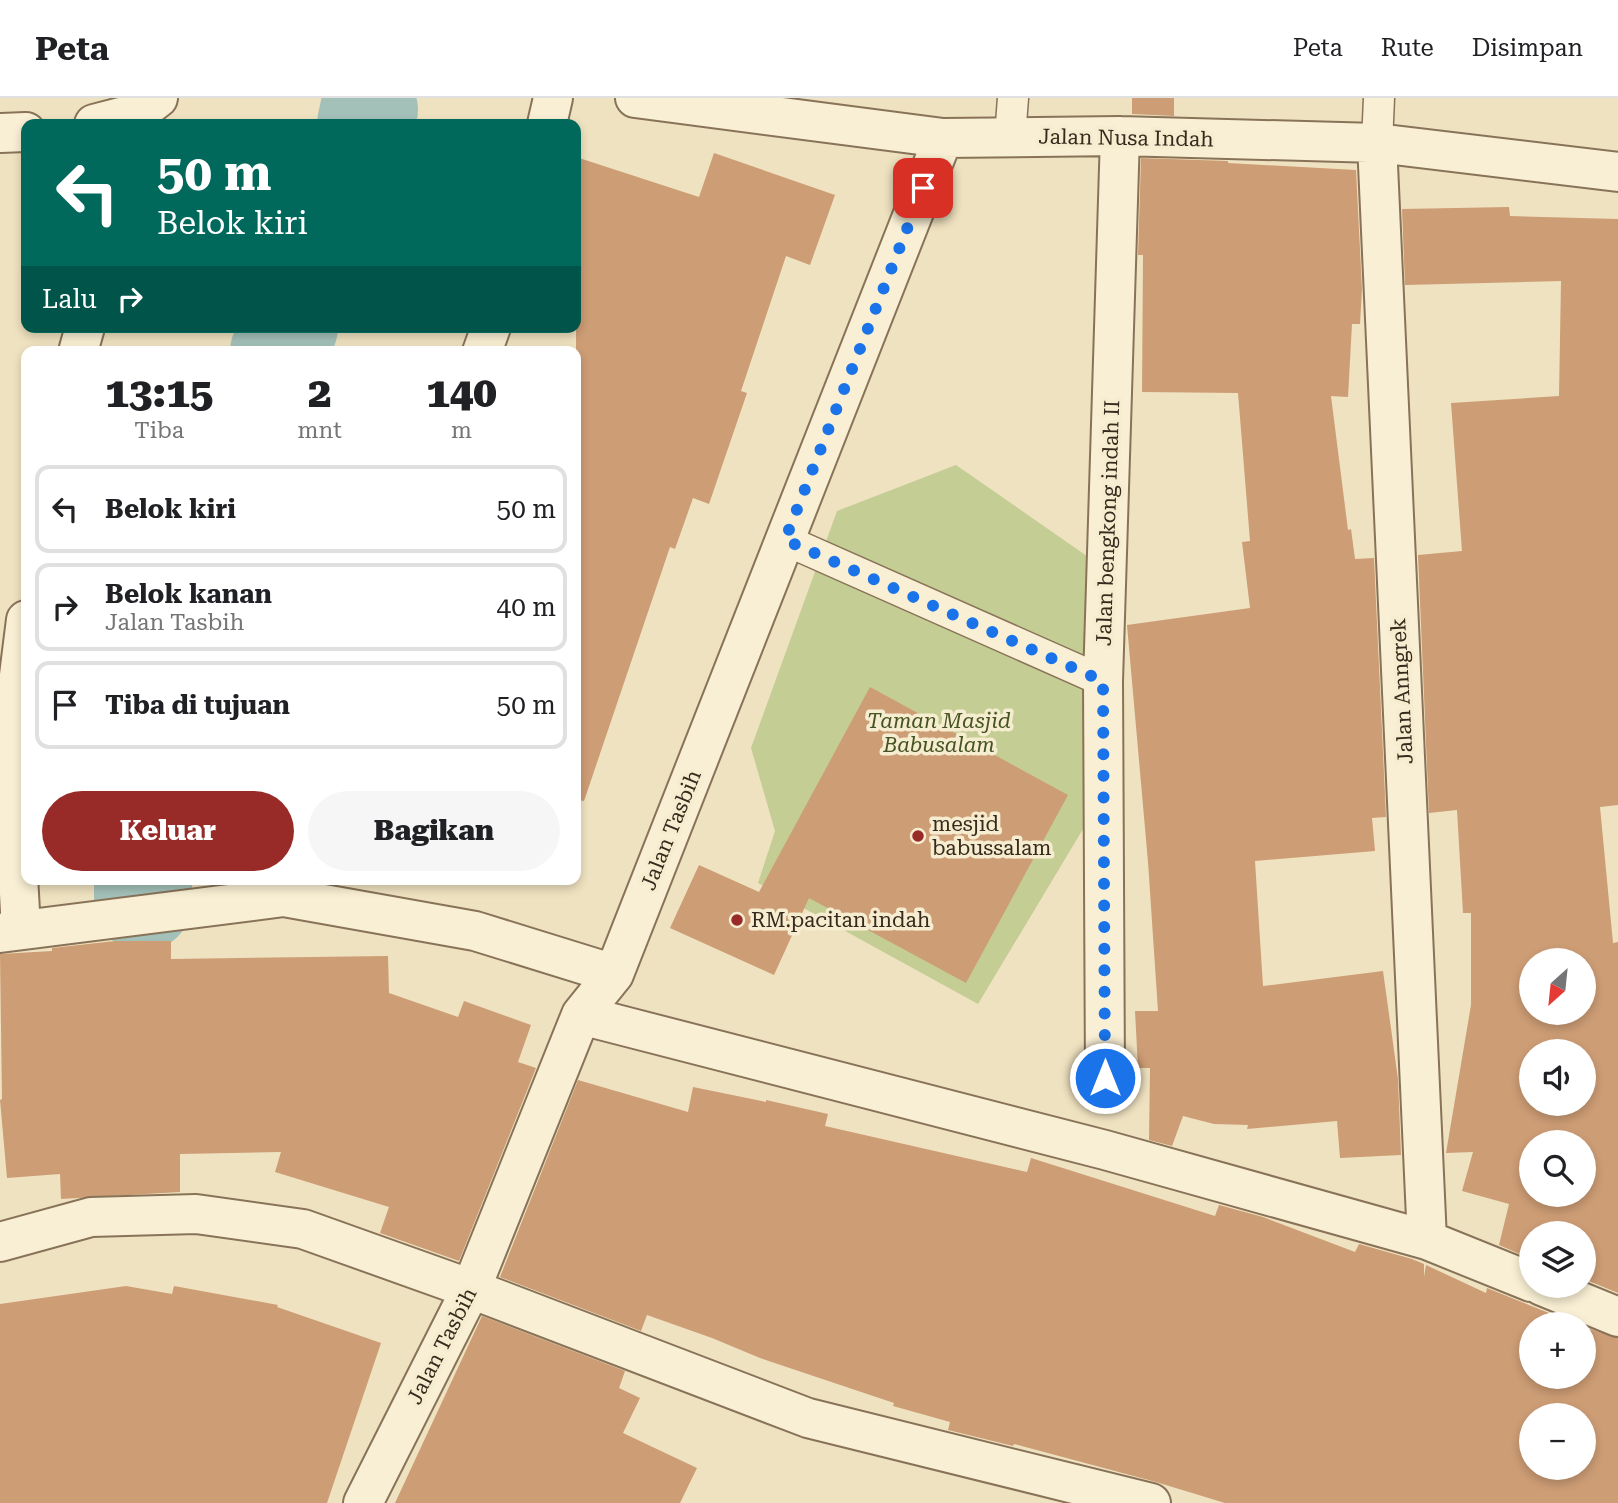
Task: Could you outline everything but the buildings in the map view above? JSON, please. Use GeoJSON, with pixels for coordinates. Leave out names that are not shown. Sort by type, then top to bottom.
{"type":"FeatureCollection","features":[{"type":"Feature","properties":{"kind":"street"},"geometry":{"type":"LineString","coordinates":[[113,119],[140,112],[158,98]]}},
{"type":"Feature","properties":{"kind":"street"},"geometry":{"type":"LineString","coordinates":[[160,119],[168,98]]}},
{"type":"Feature","properties":{"kind":"street"},"geometry":{"type":"LineString","coordinates":[[548,119],[554,98]]}},
{"type":"Feature","properties":{"kind":"street","name":"Jalan Nusa Indah"},"geometry":{"type":"LineString","coordinates":[[635,98],[943,138],[1121,136],[1377,142],[1618,172]]}},
{"type":"Feature","properties":{"kind":"street"},"geometry":{"type":"LineString","coordinates":[[0,133],[21,132]]}},
{"type":"Feature","properties":{"kind":"street","name":"Jalan bengkong indah II"},"geometry":{"type":"LineString","coordinates":[[1105,1078],[1103,681],[1121,136]]}},
{"type":"Feature","properties":{"kind":"street","name":"Jalan Tasbih"},"geometry":{"type":"LineString","coordinates":[[363,1503],[471,1289],[581,1015],[614,974],[943,138]]}},
{"type":"Feature","properties":{"kind":"street","name":"Jalan Anngrek"},"geometry":{"type":"LineString","coordinates":[[1377,142],[1427,1240]]}},
{"type":"Feature","properties":{"kind":"street"},"geometry":{"type":"LineString","coordinates":[[21,660],[12,766],[10,931],[286,888],[475,931],[614,974]]}},
{"type":"Feature","properties":{"kind":"street"},"geometry":{"type":"LineString","coordinates":[[581,1015],[1105,1150],[1427,1240],[1519,1277]]}},
{"type":"Feature","properties":{"kind":"street"},"geometry":{"type":"LineString","coordinates":[[0,1242],[91,1217],[197,1214],[303,1229],[471,1289],[808,1418],[1151,1503]]}},
{"type":"Feature","properties":{"kind":"street"},"geometry":{"type":"LineString","coordinates":[[1571,1298],[1618,1317]]}},
{"type":"Feature","properties":{"kind":"lane"},"geometry":{"type":"LineString","coordinates":[[1010,137],[1013,98]]}},
{"type":"Feature","properties":{"kind":"lane"},"geometry":{"type":"LineString","coordinates":[[1377,142],[1379,98]]}},
{"type":"Feature","properties":{"kind":"lane"},"geometry":{"type":"LineString","coordinates":[[785,540],[1103,681]]}},
{"type":"Feature","properties":{"kind":"green space","name":"Taman Masjid Babusalam"},"geometry":{"type":"Polygon","coordinates":[[[956,465],[1107,570],[1113,779],[978,1004],[758,883],[775,831],[751,748],[837,511],[956,465]]]}},
{"type":"Feature","properties":{"kind":"waterway"},"geometry":{"type":"LineString","coordinates":[[367,119],[369,110]]}},
{"type":"Feature","properties":{"kind":"waterway"},"geometry":{"type":"LineString","coordinates":[[281,346],[287,333]]}},
{"type":"Feature","properties":{"kind":"waterway"},"geometry":{"type":"LineString","coordinates":[[143,885],[143,902]]}},
{"type":"Feature","properties":{"kind":"place","name":"mesjid babussalam"},"geometry":{"type":"Point","coordinates":[918,836]}},
{"type":"Feature","properties":{"kind":"place","name":"RM.pacitan indah"},"geometry":{"type":"Point","coordinates":[737,920]}},
{"type":"Feature","properties":{"kind":"route"},"geometry":{"type":"LineString","coordinates":[[923,188],[785,540],[1103,681],[1105,1078]]}}]}
